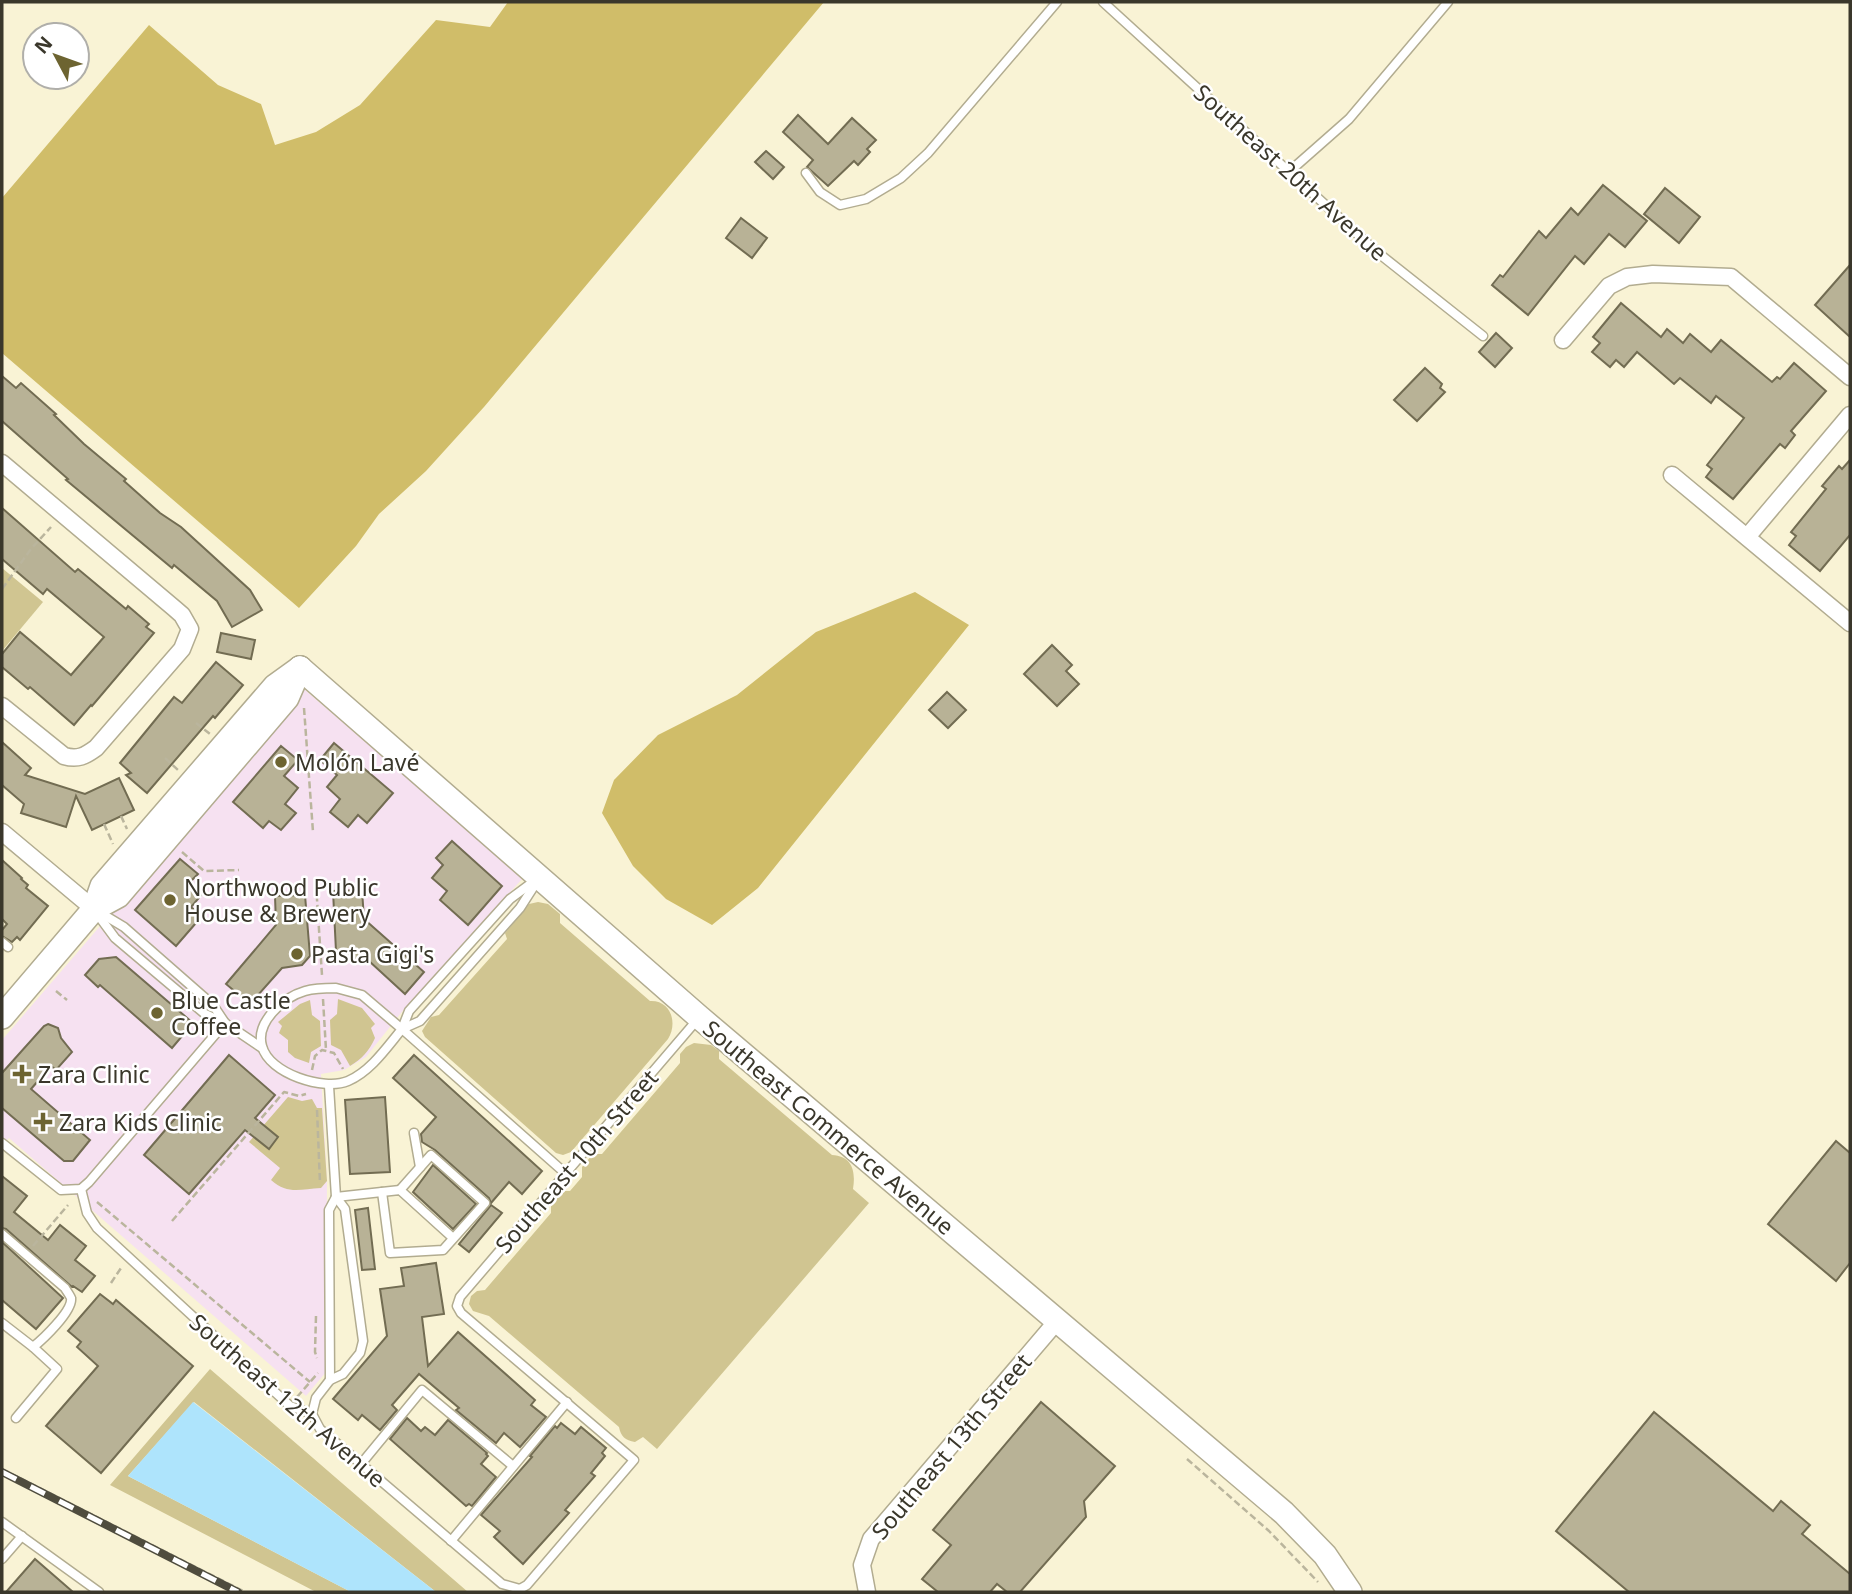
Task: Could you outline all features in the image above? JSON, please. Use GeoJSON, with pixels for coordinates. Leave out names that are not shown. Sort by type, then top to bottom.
{"type":"FeatureCollection","features":[{"type":"Feature","properties":{"kind":"street"},"geometry":{"type":"LineString","coordinates":[[1563,340],[1609,286],[1627,277],[1654,274],[1731,277],[1850,377]]}},
{"type":"Feature","properties":{"kind":"street"},"geometry":{"type":"LineString","coordinates":[[1747,537],[1850,415]]}},
{"type":"Feature","properties":{"kind":"street"},"geometry":{"type":"LineString","coordinates":[[2,463],[182,615],[190,629],[182,649],[96,748],[85,756],[74,759],[64,756],[2,706]]}},
{"type":"Feature","properties":{"kind":"street"},"geometry":{"type":"LineString","coordinates":[[1672,475],[1850,623]]}},
{"type":"Feature","properties":{"kind":"street","name":"Southeast Commerce Avenue"},"geometry":{"type":"LineString","coordinates":[[94,909],[118,896],[270,719],[287,698],[300,668],[699,1017],[1294,1522],[1325,1555],[1350,1592]]}},
{"type":"Feature","properties":{"kind":"street"},"geometry":{"type":"LineString","coordinates":[[2,832],[94,909],[2,1017]]}},
{"type":"Feature","properties":{"kind":"street","name":"Southeast 13th Street"},"geometry":{"type":"LineString","coordinates":[[865,1586],[865,1552],[875,1533],[1057,1321]]}},
{"type":"Feature","properties":{"kind":"lane"},"geometry":{"type":"LineString","coordinates":[[806,173],[820,192],[839,205],[866,200],[901,178],[928,153],[1056,2]]}},
{"type":"Feature","properties":{"kind":"lane","name":"Southeast 20th Avenue"},"geometry":{"type":"LineString","coordinates":[[1103,2],[1377,252],[1483,336]]}},
{"type":"Feature","properties":{"kind":"lane"},"geometry":{"type":"LineString","coordinates":[[1290,172],[1349,119],[1448,2]]}},
{"type":"Feature","properties":{"kind":"lane"},"geometry":{"type":"LineString","coordinates":[[402,1029],[420,1021],[520,908],[539,878]]}},
{"type":"Feature","properties":{"kind":"lane"},"geometry":{"type":"LineString","coordinates":[[94,909],[124,927],[213,1005],[225,1023],[239,1035],[262,1048],[274,1063],[294,1076],[330,1086],[349,1081],[368,1067],[402,1029],[409,1011],[510,899],[539,878]]}},
{"type":"Feature","properties":{"kind":"lane"},"geometry":{"type":"LineString","coordinates":[[94,909],[115,937],[205,1014],[225,1023]]}},
{"type":"Feature","properties":{"kind":"lane"},"geometry":{"type":"LineString","coordinates":[[262,1048],[260,1035],[265,1022],[278,1007],[301,993],[323,988],[342,988],[362,995],[565,1173]]}},
{"type":"Feature","properties":{"kind":"lane","name":"Southeast 10th Street"},"geometry":{"type":"LineString","coordinates":[[566,1402],[461,1313],[457,1306],[460,1297],[699,1017]]}},
{"type":"Feature","properties":{"kind":"lane"},"geometry":{"type":"LineString","coordinates":[[2,1143],[61,1190],[81,1189],[225,1023]]}},
{"type":"Feature","properties":{"kind":"lane"},"geometry":{"type":"LineString","coordinates":[[330,1086],[336,1197],[329,1210],[330,1380]]}},
{"type":"Feature","properties":{"kind":"lane"},"geometry":{"type":"LineString","coordinates":[[414,1133],[420,1167]]}},
{"type":"Feature","properties":{"kind":"lane"},"geometry":{"type":"LineString","coordinates":[[336,1197],[400,1190],[431,1155],[485,1203],[443,1250],[390,1253],[382,1192]]}},
{"type":"Feature","properties":{"kind":"lane","name":"Southeast 12th Avenue"},"geometry":{"type":"LineString","coordinates":[[81,1189],[87,1213],[97,1228],[290,1406],[312,1414],[320,1429],[502,1584],[520,1589],[527,1585],[634,1460],[566,1402]]}},
{"type":"Feature","properties":{"kind":"lane"},"geometry":{"type":"LineString","coordinates":[[400,1190],[453,1238]]}},
{"type":"Feature","properties":{"kind":"lane"},"geometry":{"type":"LineString","coordinates":[[312,1414],[316,1398],[330,1380],[344,1374],[360,1353],[362,1341],[345,1209],[336,1197]]}},
{"type":"Feature","properties":{"kind":"lane"},"geometry":{"type":"LineString","coordinates":[[2,1234],[65,1288],[71,1298],[70,1308],[33,1347]]}},
{"type":"Feature","properties":{"kind":"lane"},"geometry":{"type":"LineString","coordinates":[[2,1323],[57,1369],[16,1418]]}},
{"type":"Feature","properties":{"kind":"lane"},"geometry":{"type":"LineString","coordinates":[[361,1464],[422,1390],[513,1466]]}},
{"type":"Feature","properties":{"kind":"lane"},"geometry":{"type":"LineString","coordinates":[[451,1541],[566,1402]]}},
{"type":"Feature","properties":{"kind":"lane"},"geometry":{"type":"LineString","coordinates":[[2,1522],[99,1592]]}},
{"type":"Feature","properties":{"kind":"lane"},"geometry":{"type":"LineString","coordinates":[[2,1559],[22,1536]]}},
{"type":"Feature","properties":{"kind":"path"},"geometry":{"type":"LineString","coordinates":[[2,589],[32,549],[64,515]]}},
{"type":"Feature","properties":{"kind":"path"},"geometry":{"type":"LineString","coordinates":[[304,708],[313,832]]}},
{"type":"Feature","properties":{"kind":"path"},"geometry":{"type":"LineString","coordinates":[[196,723],[213,737]]}},
{"type":"Feature","properties":{"kind":"path"},"geometry":{"type":"LineString","coordinates":[[164,758],[182,774]]}},
{"type":"Feature","properties":{"kind":"path"},"geometry":{"type":"LineString","coordinates":[[104,824],[117,853]]}},
{"type":"Feature","properties":{"kind":"path"},"geometry":{"type":"LineString","coordinates":[[179,850],[204,872],[239,870]]}},
{"type":"Feature","properties":{"kind":"path"},"geometry":{"type":"LineString","coordinates":[[316,884],[326,1049]]}},
{"type":"Feature","properties":{"kind":"path"},"geometry":{"type":"LineString","coordinates":[[56,991],[67,1000]]}},
{"type":"Feature","properties":{"kind":"path"},"geometry":{"type":"LineString","coordinates":[[311,1072],[314,1056],[318,1051],[326,1049],[334,1053],[344,1070]]}},
{"type":"Feature","properties":{"kind":"path"},"geometry":{"type":"LineString","coordinates":[[172,1221],[284,1093],[313,1095]]}},
{"type":"Feature","properties":{"kind":"path"},"geometry":{"type":"LineString","coordinates":[[316,1103],[320,1184]]}},
{"type":"Feature","properties":{"kind":"path"},"geometry":{"type":"LineString","coordinates":[[94,1199],[310,1382]]}},
{"type":"Feature","properties":{"kind":"path"},"geometry":{"type":"LineString","coordinates":[[31,1249],[68,1205]]}},
{"type":"Feature","properties":{"kind":"path"},"geometry":{"type":"LineString","coordinates":[[145,1253],[150,1247]]}},
{"type":"Feature","properties":{"kind":"path"},"geometry":{"type":"LineString","coordinates":[[111,1283],[123,1265]]}},
{"type":"Feature","properties":{"kind":"path"},"geometry":{"type":"LineString","coordinates":[[1187,1459],[1269,1531],[1318,1582]]}},
{"type":"Feature","properties":{"kind":"path"},"geometry":{"type":"LineString","coordinates":[[2,1469],[244,1592]]}},
{"type":"Feature","properties":{"kind":"shaded area"},"geometry":{"type":"Polygon","coordinates":[[[508,2],[824,2],[484,407],[426,471],[379,514],[356,546],[299,608],[2,353],[2,198],[149,25],[218,85],[261,104],[275,145],[316,132],[360,105],[436,20],[490,27],[508,2]]]}},
{"type":"Feature","properties":{"kind":"shaded area"},"geometry":{"type":"Polygon","coordinates":[[[2,568],[43,602],[2,651],[2,568]]]}},
{"type":"Feature","properties":{"kind":"shaded area"},"geometry":{"type":"Polygon","coordinates":[[[915,592],[969,625],[758,888],[712,925],[666,899],[633,866],[602,813],[614,780],[658,735],[737,695],[816,632],[915,592]]]}},
{"type":"Feature","properties":{"kind":"shaded area"},"geometry":{"type":"Polygon","coordinates":[[[304,689],[523,878],[405,1008],[366,1057],[344,1070],[321,1074],[327,1181],[326,1372],[306,1396],[9,1138],[2,1145],[2,1040],[304,689]]]}},
{"type":"Feature","properties":{"kind":"shaded area"},"geometry":{"type":"Polygon","coordinates":[[[529,904],[548,904],[560,914],[560,923],[650,1001],[668,1008],[672,1020],[668,1039],[571,1152],[563,1155],[556,1153],[425,1037],[422,1031],[431,1017],[439,1015],[507,939],[505,933],[529,904]]]}},
{"type":"Feature","properties":{"kind":"shaded area"},"geometry":{"type":"Polygon","coordinates":[[[338,999],[362,1008],[375,1024],[371,1028],[375,1038],[370,1047],[350,1066],[341,1050],[331,1045],[330,1020],[337,1014],[338,999]]]}},
{"type":"Feature","properties":{"kind":"shaded area"},"geometry":{"type":"Polygon","coordinates":[[[310,1000],[312,1015],[320,1021],[321,1046],[311,1052],[309,1063],[288,1052],[288,1040],[279,1033],[282,1026],[278,1022],[300,1004],[310,1000]]]}},
{"type":"Feature","properties":{"kind":"shaded area"},"geometry":{"type":"Polygon","coordinates":[[[694,1043],[711,1045],[719,1051],[719,1059],[832,1155],[848,1161],[854,1176],[853,1189],[869,1203],[657,1449],[643,1437],[635,1442],[624,1438],[619,1427],[489,1316],[473,1311],[469,1304],[471,1296],[477,1291],[485,1290],[551,1213],[551,1205],[561,1191],[570,1191],[582,1177],[582,1167],[593,1154],[602,1154],[680,1063],[680,1054],[694,1043]]]}},
{"type":"Feature","properties":{"kind":"shaded area"},"geometry":{"type":"Polygon","coordinates":[[[288,1097],[302,1101],[312,1099],[317,1108],[322,1108],[327,1181],[321,1188],[295,1190],[277,1185],[271,1180],[280,1168],[249,1142],[288,1097]]]}},
{"type":"Feature","properties":{"kind":"shaded area"},"geometry":{"type":"Polygon","coordinates":[[[210,1369],[468,1592],[436,1592],[194,1402],[128,1476],[351,1592],[316,1592],[110,1485],[210,1369]]]}},
{"type":"Feature","properties":{"kind":"water"},"geometry":{"type":"Polygon","coordinates":[[[193,1402],[436,1592],[351,1592],[128,1476],[193,1402]]]}},
{"type":"Feature","properties":{"kind":"building"},"geometry":{"type":"Polygon","coordinates":[[[798,115],[828,144],[852,118],[876,140],[867,149],[870,152],[858,165],[854,161],[828,186],[807,167],[813,160],[783,132],[798,115]]]}},
{"type":"Feature","properties":{"kind":"building"},"geometry":{"type":"Polygon","coordinates":[[[766,151],[784,167],[773,179],[755,162],[766,151]]]}},
{"type":"Feature","properties":{"kind":"building"},"geometry":{"type":"Polygon","coordinates":[[[1603,185],[1647,221],[1625,247],[1609,234],[1584,264],[1575,256],[1528,315],[1492,285],[1500,275],[1503,277],[1539,231],[1546,238],[1571,208],[1578,215],[1603,185]]]}},
{"type":"Feature","properties":{"kind":"building"},"geometry":{"type":"Polygon","coordinates":[[[1665,188],[1700,217],[1679,243],[1644,214],[1665,188]]]}},
{"type":"Feature","properties":{"kind":"building"},"geometry":{"type":"Polygon","coordinates":[[[741,218],[767,238],[752,258],[726,238],[741,218]]]}},
{"type":"Feature","properties":{"kind":"building"},"geometry":{"type":"Polygon","coordinates":[[[1850,265],[1850,337],[1815,305],[1850,265]]]}},
{"type":"Feature","properties":{"kind":"building"},"geometry":{"type":"Polygon","coordinates":[[[1621,303],[1661,337],[1667,329],[1683,343],[1690,334],[1711,352],[1721,340],[1772,382],[1777,377],[1780,379],[1794,363],[1826,391],[1791,431],[1795,435],[1785,448],[1780,444],[1733,499],[1706,477],[1712,469],[1707,465],[1744,418],[1716,396],[1711,403],[1680,378],[1674,384],[1637,352],[1624,367],[1616,360],[1610,367],[1592,352],[1600,343],[1593,337],[1621,303]]]}},
{"type":"Feature","properties":{"kind":"building"},"geometry":{"type":"Polygon","coordinates":[[[1496,333],[1512,348],[1495,367],[1479,352],[1496,333]]]}},
{"type":"Feature","properties":{"kind":"building"},"geometry":{"type":"Polygon","coordinates":[[[1425,368],[1442,384],[1440,388],[1445,392],[1417,421],[1394,400],[1425,368]]]}},
{"type":"Feature","properties":{"kind":"building"},"geometry":{"type":"Polygon","coordinates":[[[2,376],[16,388],[21,383],[56,414],[54,415],[84,444],[126,479],[124,481],[160,513],[181,527],[250,590],[262,610],[232,627],[217,601],[174,565],[172,568],[66,480],[68,479],[2,421],[2,376]]]}},
{"type":"Feature","properties":{"kind":"building"},"geometry":{"type":"Polygon","coordinates":[[[1850,460],[1850,535],[1820,571],[1789,545],[1796,536],[1791,532],[1826,489],[1822,486],[1839,466],[1842,469],[1850,460]]]}},
{"type":"Feature","properties":{"kind":"building"},"geometry":{"type":"Polygon","coordinates":[[[2,508],[75,572],[78,569],[126,609],[128,606],[149,624],[146,627],[154,633],[74,725],[2,667],[2,654],[20,632],[71,675],[104,637],[47,589],[43,594],[2,559],[2,508]]]}},
{"type":"Feature","properties":{"kind":"building"},"geometry":{"type":"Polygon","coordinates":[[[221,633],[255,640],[251,659],[217,652],[221,633]]]}},
{"type":"Feature","properties":{"kind":"building"},"geometry":{"type":"Polygon","coordinates":[[[1052,645],[1072,665],[1066,671],[1079,684],[1057,706],[1024,674],[1052,645]]]}},
{"type":"Feature","properties":{"kind":"building"},"geometry":{"type":"Polygon","coordinates":[[[216,662],[243,685],[147,793],[126,775],[131,773],[120,763],[174,697],[182,703],[216,662]]]}},
{"type":"Feature","properties":{"kind":"building"},"geometry":{"type":"Polygon","coordinates":[[[947,692],[966,710],[948,728],[929,710],[947,692]]]}},
{"type":"Feature","properties":{"kind":"building"},"geometry":{"type":"Polygon","coordinates":[[[2,742],[31,768],[25,775],[85,794],[119,778],[134,810],[92,830],[76,796],[66,827],[21,813],[24,804],[2,785],[2,742]]]}},
{"type":"Feature","properties":{"kind":"building"},"geometry":{"type":"Polygon","coordinates":[[[334,743],[393,793],[367,823],[358,815],[348,827],[330,812],[340,799],[327,787],[337,775],[320,760],[334,743]]]}},
{"type":"Feature","properties":{"kind":"building"},"geometry":{"type":"Polygon","coordinates":[[[281,746],[298,760],[284,776],[298,788],[285,804],[296,813],[281,830],[269,821],[263,828],[233,802],[281,746]]]}},
{"type":"Feature","properties":{"kind":"building"},"geometry":{"type":"Polygon","coordinates":[[[452,841],[502,886],[468,925],[440,900],[447,891],[432,878],[443,865],[436,858],[452,841]]]}},
{"type":"Feature","properties":{"kind":"building","name":"Northwood Public House & Brewery"},"geometry":{"type":"Polygon","coordinates":[[[180,859],[198,874],[190,882],[203,893],[191,907],[202,916],[176,946],[135,910],[180,859]]]}},
{"type":"Feature","properties":{"kind":"building"},"geometry":{"type":"Polygon","coordinates":[[[2,860],[28,885],[26,888],[48,906],[20,940],[17,937],[12,942],[2,936],[2,930],[7,924],[2,919],[2,860]]]}},
{"type":"Feature","properties":{"kind":"building"},"geometry":{"type":"Polygon","coordinates":[[[362,890],[364,919],[424,972],[405,994],[369,961],[346,961],[336,951],[333,891],[362,890]]]}},
{"type":"Feature","properties":{"kind":"building"},"geometry":{"type":"Polygon","coordinates":[[[305,895],[310,956],[302,965],[282,968],[250,1004],[226,984],[276,925],[275,896],[305,895]]]}},
{"type":"Feature","properties":{"kind":"building"},"geometry":{"type":"Polygon","coordinates":[[[116,957],[193,1023],[172,1048],[85,975],[99,959],[116,957]]]}},
{"type":"Feature","properties":{"kind":"building"},"geometry":{"type":"Polygon","coordinates":[[[48,1024],[58,1028],[61,1038],[72,1052],[56,1070],[51,1066],[31,1089],[90,1140],[73,1161],[64,1161],[2,1108],[2,1073],[48,1024]]]}},
{"type":"Feature","properties":{"kind":"building"},"geometry":{"type":"Polygon","coordinates":[[[229,1055],[275,1095],[255,1118],[278,1137],[269,1149],[245,1130],[189,1194],[144,1155],[229,1055]]]}},
{"type":"Feature","properties":{"kind":"building"},"geometry":{"type":"Polygon","coordinates":[[[414,1055],[542,1171],[522,1194],[509,1182],[491,1203],[489,1198],[435,1150],[422,1142],[421,1134],[436,1117],[393,1078],[414,1055]]]}},
{"type":"Feature","properties":{"kind":"building"},"geometry":{"type":"Polygon","coordinates":[[[385,1097],[390,1172],[350,1174],[345,1100],[385,1097]]]}},
{"type":"Feature","properties":{"kind":"building"},"geometry":{"type":"Polygon","coordinates":[[[1836,1141],[1850,1153],[1850,1263],[1836,1281],[1768,1224],[1836,1141]]]}},
{"type":"Feature","properties":{"kind":"building"},"geometry":{"type":"Polygon","coordinates":[[[433,1165],[476,1204],[453,1229],[413,1192],[433,1165]]]}},
{"type":"Feature","properties":{"kind":"building"},"geometry":{"type":"Polygon","coordinates":[[[2,1176],[27,1196],[14,1212],[48,1240],[60,1225],[86,1246],[75,1260],[95,1276],[82,1292],[72,1287],[2,1228],[2,1176]]]}},
{"type":"Feature","properties":{"kind":"building"},"geometry":{"type":"Polygon","coordinates":[[[491,1205],[502,1213],[469,1252],[459,1244],[491,1205]]]}},
{"type":"Feature","properties":{"kind":"building"},"geometry":{"type":"Polygon","coordinates":[[[368,1208],[375,1269],[362,1270],[355,1210],[368,1208]]]}},
{"type":"Feature","properties":{"kind":"building"},"geometry":{"type":"Polygon","coordinates":[[[2,1242],[63,1298],[36,1329],[2,1300],[2,1242]]]}},
{"type":"Feature","properties":{"kind":"building"},"geometry":{"type":"Polygon","coordinates":[[[436,1263],[444,1314],[422,1317],[428,1366],[458,1332],[535,1400],[531,1405],[546,1417],[520,1447],[504,1433],[496,1443],[456,1410],[459,1408],[419,1374],[392,1405],[397,1410],[380,1430],[362,1415],[358,1420],[333,1399],[387,1336],[380,1289],[404,1286],[401,1268],[436,1263]]]}},
{"type":"Feature","properties":{"kind":"building"},"geometry":{"type":"Polygon","coordinates":[[[100,1294],[113,1304],[116,1300],[193,1366],[101,1473],[46,1426],[98,1366],[77,1347],[81,1342],[68,1331],[100,1294]]]}},
{"type":"Feature","properties":{"kind":"building"},"geometry":{"type":"Polygon","coordinates":[[[1041,1402],[1115,1466],[1084,1501],[1086,1517],[1020,1592],[1007,1592],[997,1584],[990,1592],[938,1592],[922,1579],[951,1545],[933,1530],[1041,1402]]]}},
{"type":"Feature","properties":{"kind":"building"},"geometry":{"type":"Polygon","coordinates":[[[1654,1412],[1773,1511],[1781,1501],[1810,1525],[1802,1534],[1850,1574],[1850,1592],[1629,1592],[1556,1531],[1654,1412]]]}},
{"type":"Feature","properties":{"kind":"building"},"geometry":{"type":"Polygon","coordinates":[[[407,1418],[421,1431],[425,1427],[435,1435],[448,1420],[487,1453],[488,1456],[481,1464],[496,1477],[472,1506],[466,1506],[390,1439],[407,1418]]]}},
{"type":"Feature","properties":{"kind":"building"},"geometry":{"type":"Polygon","coordinates":[[[561,1423],[575,1434],[581,1427],[606,1448],[602,1453],[605,1456],[591,1473],[595,1476],[565,1510],[569,1513],[523,1564],[494,1537],[500,1531],[481,1515],[532,1457],[530,1456],[555,1426],[557,1428],[561,1423]]]}},
{"type":"Feature","properties":{"kind":"building"},"geometry":{"type":"Polygon","coordinates":[[[35,1559],[73,1592],[6,1592],[35,1559]]]}},
{"type":"Feature","properties":{"kind":"railway"},"geometry":{"type":"LineString","coordinates":[[2,1472],[238,1592]]}},
{"type":"Feature","properties":{"kind":"place","name":"Molón Lavé"},"geometry":{"type":"Point","coordinates":[281,762]}},
{"type":"Feature","properties":{"kind":"place","name":"Northwood Public House & Brewery"},"geometry":{"type":"Point","coordinates":[170,900]}},
{"type":"Feature","properties":{"kind":"place","name":"Pasta Gigi's"},"geometry":{"type":"Point","coordinates":[297,954]}},
{"type":"Feature","properties":{"kind":"place","name":"Blue Castle Coffee"},"geometry":{"type":"Point","coordinates":[157,1013]}},
{"type":"Feature","properties":{"kind":"place","name":"Zara Clinic"},"geometry":{"type":"Point","coordinates":[22,1074]}},
{"type":"Feature","properties":{"kind":"place","name":"Zara Kids Clinic"},"geometry":{"type":"Point","coordinates":[43,1122]}}]}
